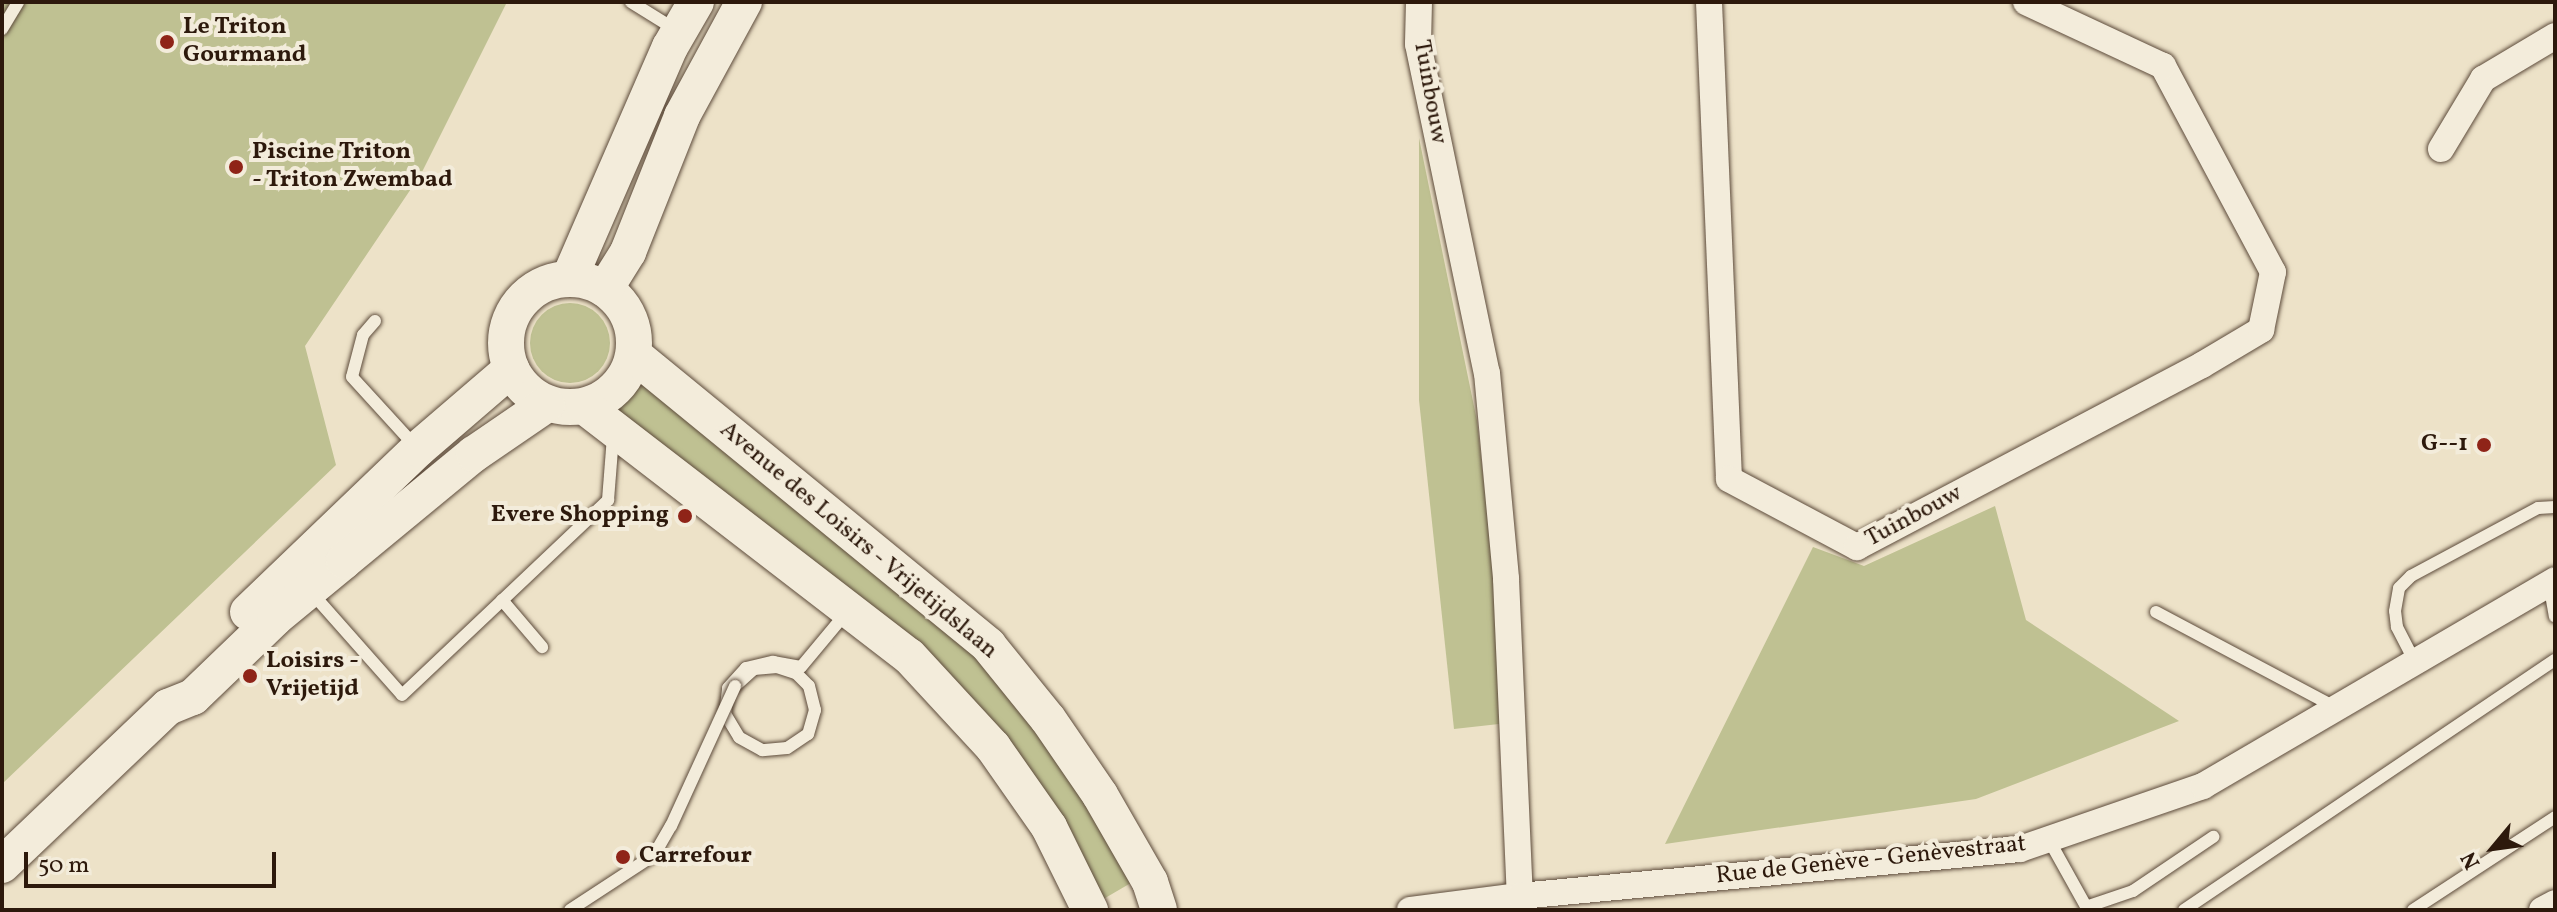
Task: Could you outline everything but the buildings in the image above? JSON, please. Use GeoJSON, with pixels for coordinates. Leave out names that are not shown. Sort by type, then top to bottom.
{"type":"FeatureCollection","features":[{"type":"Feature","properties":{"kind":"street"},"geometry":{"type":"LineString","coordinates":[[605,289],[628,252],[682,116],[744,2]]}},
{"type":"Feature","properties":{"kind":"street","name":"Tuinbouw"},"geometry":{"type":"LineString","coordinates":[[1419,2],[1418,44],[1487,373],[1506,579],[1520,896]]}},
{"type":"Feature","properties":{"kind":"street","name":"Tuinbouw"},"geometry":{"type":"LineString","coordinates":[[1709,2],[1729,479],[1857,547],[2202,365],[2261,330],[2273,272],[2163,66],[2026,2]]}},
{"type":"Feature","properties":{"kind":"street"},"geometry":{"type":"LineString","coordinates":[[569,279],[670,47],[688,17]]}},
{"type":"Feature","properties":{"kind":"street"},"geometry":{"type":"LineString","coordinates":[[2441,149],[2483,79],[2555,36]]}},
{"type":"Feature","properties":{"kind":"street"},"geometry":{"type":"LineString","coordinates":[[569,279],[605,289],[629,317],[634,355],[617,388],[584,406],[547,404],[526,390],[511,369],[506,332],[516,308],[533,290],[569,279]]}},
{"type":"Feature","properties":{"kind":"street","name":"Avenue des Loisirs - Vrijetijdslaan"},"geometry":{"type":"LineString","coordinates":[[634,355],[988,645],[1048,719],[1100,795],[1150,882],[1159,910]]}},
{"type":"Feature","properties":{"kind":"street"},"geometry":{"type":"LineString","coordinates":[[168,707],[178,682],[225,634],[418,449],[511,369]]}},
{"type":"Feature","properties":{"kind":"street"},"geometry":{"type":"LineString","coordinates":[[2,865],[168,707],[193,697],[309,590],[474,454],[547,404]]}},
{"type":"Feature","properties":{"kind":"street"},"geometry":{"type":"LineString","coordinates":[[584,406],[909,656],[993,747],[1049,827],[1090,910]]}},
{"type":"Feature","properties":{"kind":"street","name":"Rue de Genève - Genèvestraat"},"geometry":{"type":"LineString","coordinates":[[1410,910],[1520,896],[2020,849],[2203,786],[2335,707],[2416,664],[2552,581]]}},
{"type":"Feature","properties":{"kind":"street"},"geometry":{"type":"LineString","coordinates":[[2542,910],[2555,903]]}},
{"type":"Feature","properties":{"kind":"lane"},"geometry":{"type":"LineString","coordinates":[[4,22],[18,2]]}},
{"type":"Feature","properties":{"kind":"lane"},"geometry":{"type":"LineString","coordinates":[[631,2],[688,17]]}},
{"type":"Feature","properties":{"kind":"lane"},"geometry":{"type":"LineString","coordinates":[[375,321],[363,335],[352,377],[418,449]]}},
{"type":"Feature","properties":{"kind":"lane"},"geometry":{"type":"LineString","coordinates":[[309,590],[402,695],[608,500],[614,429]]}},
{"type":"Feature","properties":{"kind":"lane"},"geometry":{"type":"LineString","coordinates":[[2416,664],[2397,627],[2395,611],[2399,588],[2411,576],[2538,508],[2555,507]]}},
{"type":"Feature","properties":{"kind":"lane"},"geometry":{"type":"LineString","coordinates":[[2552,581],[2555,616]]}},
{"type":"Feature","properties":{"kind":"lane"},"geometry":{"type":"LineString","coordinates":[[502,600],[542,647]]}},
{"type":"Feature","properties":{"kind":"lane"},"geometry":{"type":"LineString","coordinates":[[570,910],[654,855],[671,826],[735,686],[754,669],[777,667],[796,673],[809,686],[815,710],[808,734],[787,748],[762,750],[739,737],[725,714],[728,688],[746,668],[773,662],[801,667],[849,608]]}},
{"type":"Feature","properties":{"kind":"lane"},"geometry":{"type":"LineString","coordinates":[[2156,612],[2335,707]]}},
{"type":"Feature","properties":{"kind":"lane"},"geometry":{"type":"LineString","coordinates":[[2184,910],[2555,660]]}},
{"type":"Feature","properties":{"kind":"lane"},"geometry":{"type":"LineString","coordinates":[[2413,910],[2555,817]]}},
{"type":"Feature","properties":{"kind":"lane"},"geometry":{"type":"LineString","coordinates":[[2049,840],[2087,908],[2133,891],[2213,837]]}},
{"type":"Feature","properties":{"kind":"green space"},"geometry":{"type":"Polygon","coordinates":[[[2,2],[507,2],[421,174],[305,346],[336,465],[2,784],[2,2]]]}},
{"type":"Feature","properties":{"kind":"green space"},"geometry":{"type":"Polygon","coordinates":[[[1419,138],[1477,421],[1494,573],[1499,724],[1454,729],[1419,400],[1419,138]]]}},
{"type":"Feature","properties":{"kind":"green space"},"geometry":{"type":"Polygon","coordinates":[[[570,303],[585,306],[598,315],[607,328],[610,343],[607,358],[598,371],[585,380],[570,383],[555,380],[542,371],[533,358],[530,343],[533,328],[542,315],[555,306],[570,303]]]}},
{"type":"Feature","properties":{"kind":"green space"},"geometry":{"type":"Polygon","coordinates":[[[644,375],[928,605],[1026,708],[1136,880],[1100,901],[1049,806],[614,410],[644,375]]]}},
{"type":"Feature","properties":{"kind":"green space"},"geometry":{"type":"Polygon","coordinates":[[[1995,506],[2026,620],[2179,721],[1976,799],[1665,844],[1813,547],[1864,566],[1995,506]]]}},
{"type":"Feature","properties":{"kind":"place","name":"Le Triton Gourmand"},"geometry":{"type":"Point","coordinates":[167,42]}},
{"type":"Feature","properties":{"kind":"place","name":"Piscine Triton - Triton Zwembad"},"geometry":{"type":"Point","coordinates":[236,167]}},
{"type":"Feature","properties":{"kind":"place","name":"G--1"},"geometry":{"type":"Point","coordinates":[2484,445]}},
{"type":"Feature","properties":{"kind":"place","name":"Evere Shopping"},"geometry":{"type":"Point","coordinates":[685,516]}},
{"type":"Feature","properties":{"kind":"place","name":"Loisirs - Vrijetijd"},"geometry":{"type":"Point","coordinates":[250,676]}},
{"type":"Feature","properties":{"kind":"place","name":"Carrefour"},"geometry":{"type":"Point","coordinates":[623,857]}}]}
